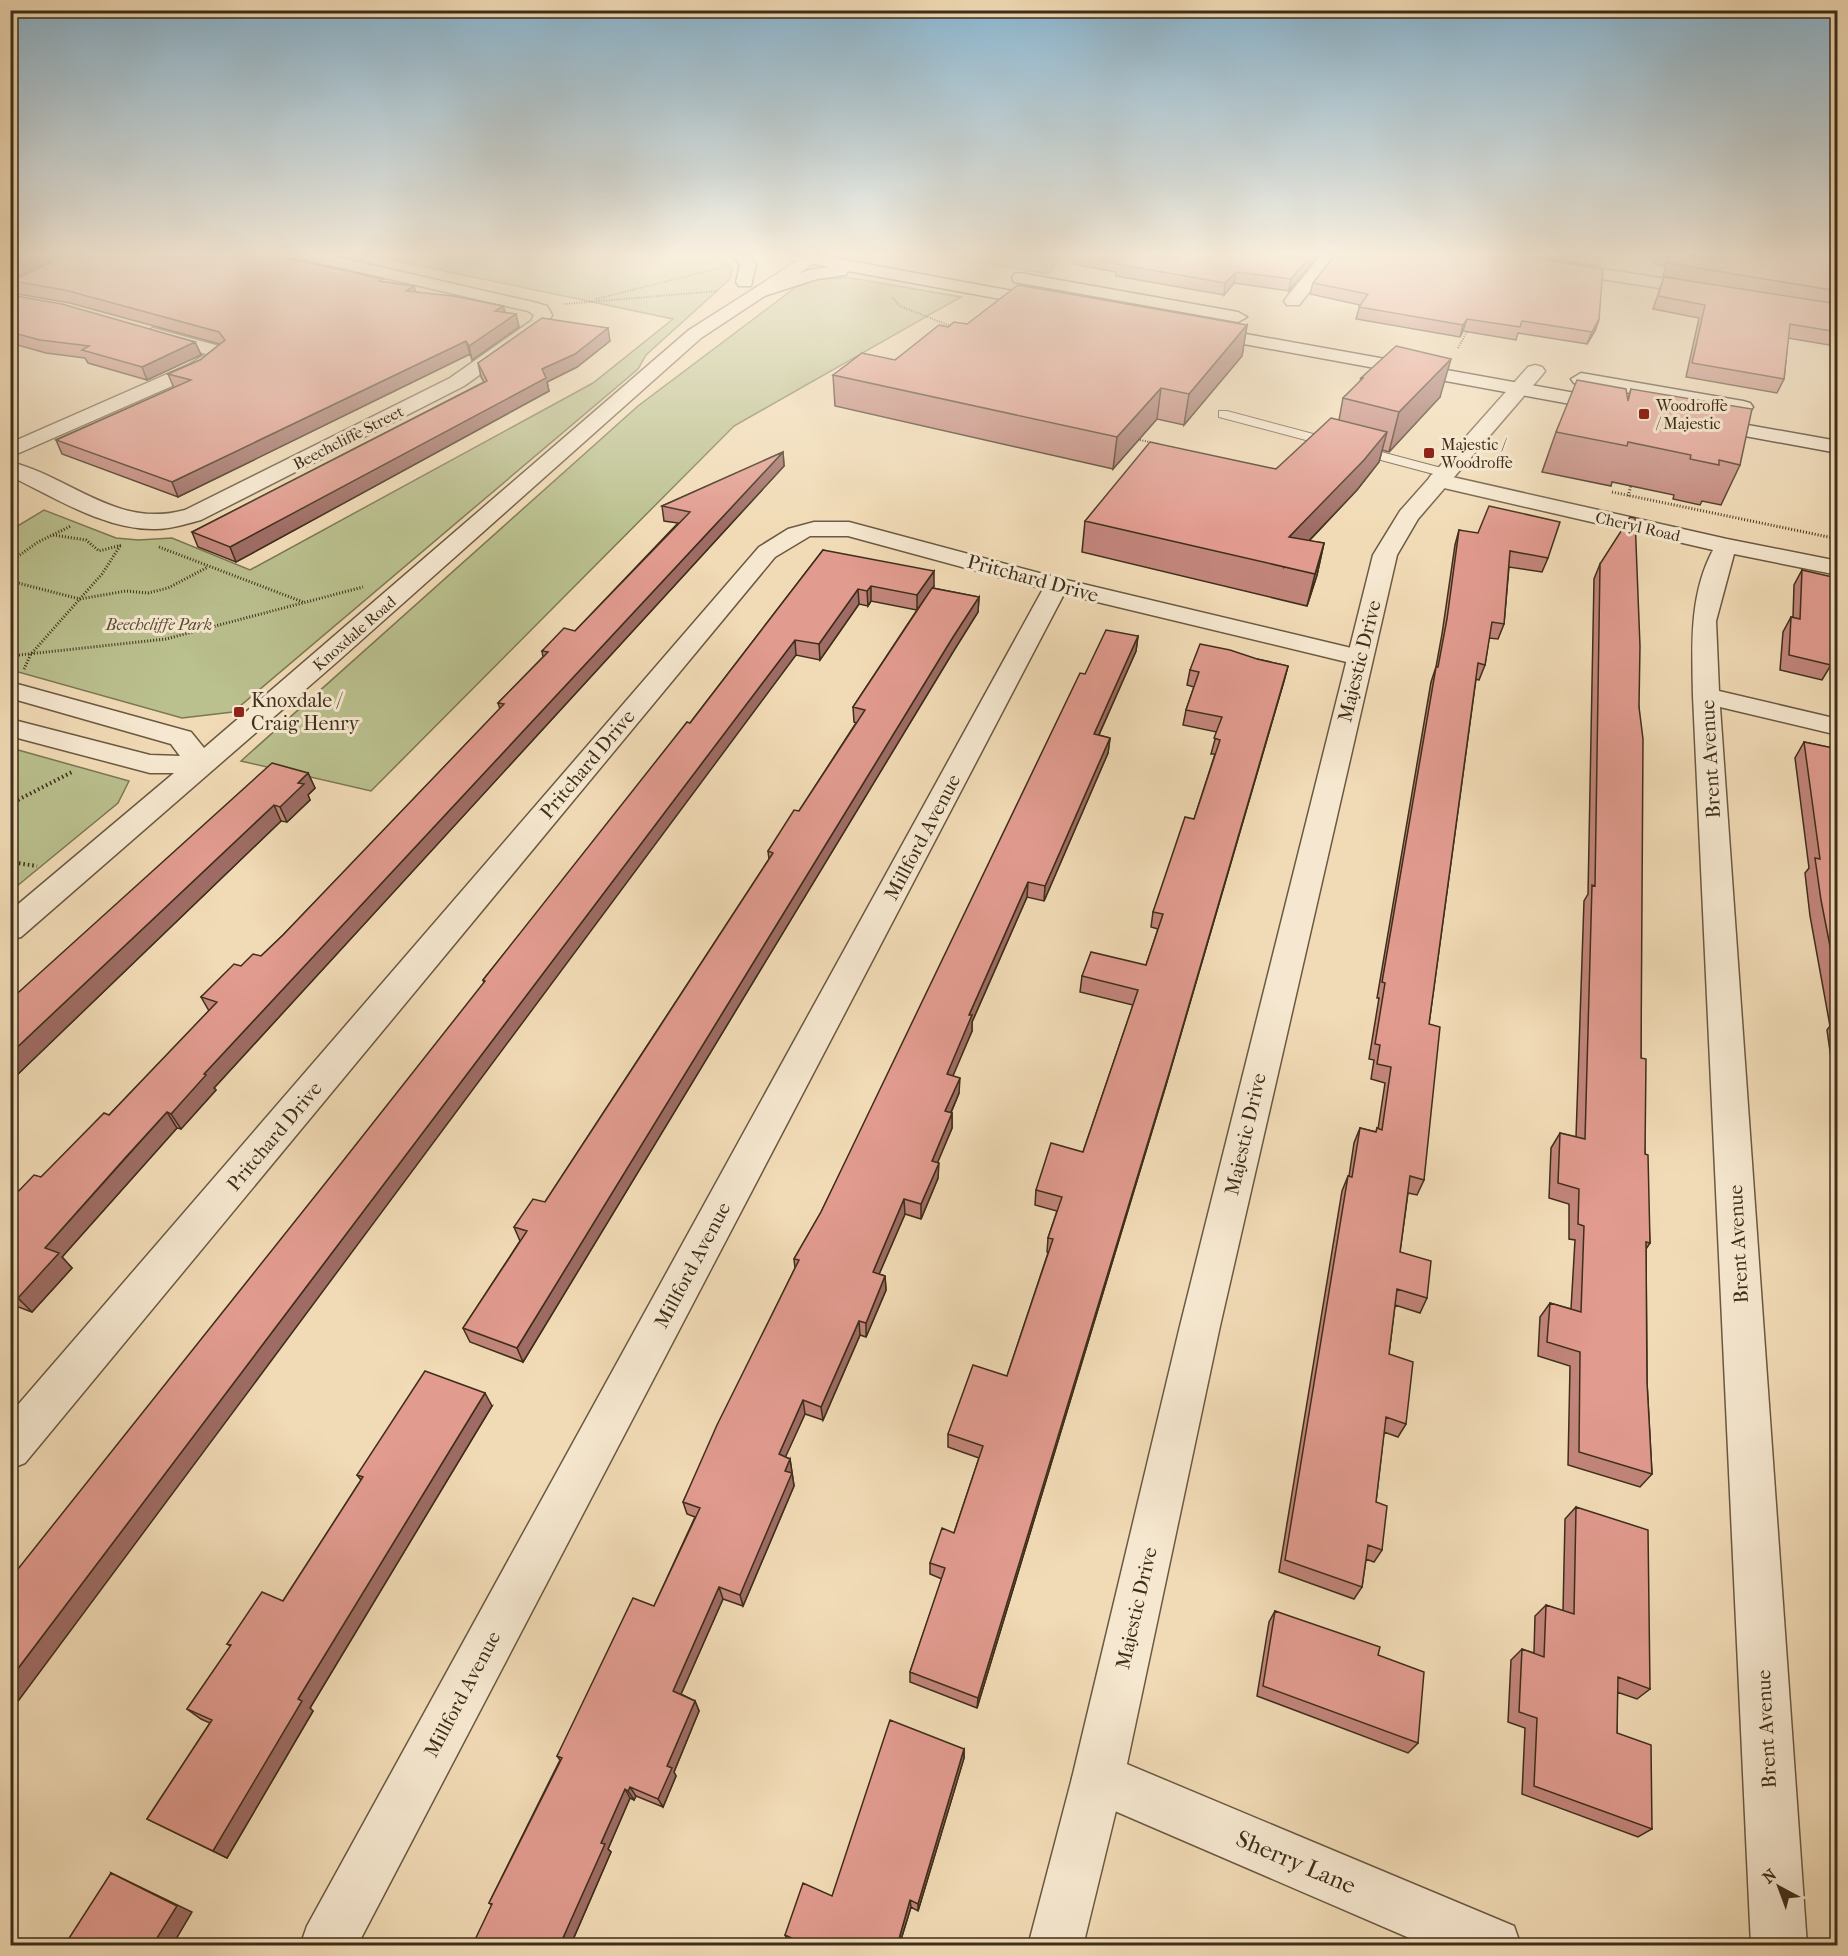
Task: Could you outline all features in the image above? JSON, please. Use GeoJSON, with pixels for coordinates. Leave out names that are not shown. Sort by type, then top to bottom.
{"type":"FeatureCollection","features":[{"type":"Feature","properties":{"kind":"street"},"geometry":{"type":"LineString","coordinates":[[10,451],[198,368],[219,354],[203,347]]}},
{"type":"Feature","properties":{"kind":"street","name":"Beechcliffe Street"},"geometry":{"type":"LineString","coordinates":[[10,468],[104,510],[139,521],[168,522],[219,504],[457,382],[506,347]]}},
{"type":"Feature","properties":{"kind":"street","name":"Knoxdale Road"},"geometry":{"type":"LineString","coordinates":[[10,929],[202,765],[680,347]]}},
{"type":"Feature","properties":{"kind":"street"},"geometry":{"type":"LineString","coordinates":[[1291,347],[1629,409]]}},
{"type":"Feature","properties":{"kind":"street"},"geometry":{"type":"LineString","coordinates":[[1513,367],[1762,411]]}},
{"type":"Feature","properties":{"kind":"street","name":"Majestic Drive"},"geometry":{"type":"LineString","coordinates":[[1055,1946],[1098,1778],[1200,1326],[1385,555],[1408,516],[1535,371]]}},
{"type":"Feature","properties":{"kind":"street"},"geometry":{"type":"LineString","coordinates":[[1801,440],[1804,418]]}},
{"type":"Feature","properties":{"kind":"street"},"geometry":{"type":"LineString","coordinates":[[1686,420],[1838,447]]}},
{"type":"Feature","properties":{"kind":"street","name":"Cheryl Road"},"geometry":{"type":"LineString","coordinates":[[1442,477],[1727,546],[1838,568]]}},
{"type":"Feature","properties":{"kind":"street","name":"Pritchard Drive"},"geometry":{"type":"LineString","coordinates":[[10,1448],[767,552],[793,532],[822,527],[849,529],[1057,585],[1359,657]]}},
{"type":"Feature","properties":{"kind":"street","name":"Brent Avenue"},"geometry":{"type":"LineString","coordinates":[[1727,546],[1719,561],[1704,621],[1706,696],[1779,1946]]}},
{"type":"Feature","properties":{"kind":"street","name":"Millford Avenue"},"geometry":{"type":"LineString","coordinates":[[327,1946],[1057,585]]}},
{"type":"Feature","properties":{"kind":"street"},"geometry":{"type":"LineString","coordinates":[[10,690],[181,738],[202,765]]}},
{"type":"Feature","properties":{"kind":"street"},"geometry":{"type":"LineString","coordinates":[[1706,696],[1838,727]]}},
{"type":"Feature","properties":{"kind":"street"},"geometry":{"type":"LineString","coordinates":[[10,727],[150,764],[202,765]]}},
{"type":"Feature","properties":{"kind":"street","name":"Sherry Lane"},"geometry":{"type":"LineString","coordinates":[[1098,1778],[1494,1946]]}},
{"type":"Feature","properties":{"kind":"lane"},"geometry":{"type":"LineString","coordinates":[[1223,414],[1442,477]]}},
{"type":"Feature","properties":{"kind":"path"},"geometry":{"type":"LineString","coordinates":[[1128,437],[1162,445]]}},
{"type":"Feature","properties":{"kind":"path"},"geometry":{"type":"LineString","coordinates":[[1628,496],[1635,474]]}},
{"type":"Feature","properties":{"kind":"path"},"geometry":{"type":"LineString","coordinates":[[1605,491],[1838,539]]}},
{"type":"Feature","properties":{"kind":"path"},"geometry":{"type":"LineString","coordinates":[[10,562],[53,535],[104,510]]}},
{"type":"Feature","properties":{"kind":"path"},"geometry":{"type":"LineString","coordinates":[[31,654],[102,574],[139,521]]}},
{"type":"Feature","properties":{"kind":"path"},"geometry":{"type":"LineString","coordinates":[[53,535],[86,540],[99,551],[130,544]]}},
{"type":"Feature","properties":{"kind":"path"},"geometry":{"type":"LineString","coordinates":[[158,547],[304,603]]}},
{"type":"Feature","properties":{"kind":"path"},"geometry":{"type":"LineString","coordinates":[[10,581],[80,599],[126,591],[148,592],[168,588],[208,566]]}},
{"type":"Feature","properties":{"kind":"path"},"geometry":{"type":"LineString","coordinates":[[10,656],[166,639],[372,585]]}},
{"type":"Feature","properties":{"kind":"path"},"geometry":{"type":"LineString","coordinates":[[10,804],[77,770]]}},
{"type":"Feature","properties":{"kind":"green space","name":"Beechcliffe Park"},"geometry":{"type":"Polygon","coordinates":[[[638,347],[655,347],[646,355],[638,369],[233,712],[182,718],[11,670],[11,530],[44,510],[116,538],[138,540],[172,538],[250,570],[593,383],[638,347]]]}},
{"type":"Feature","properties":{"kind":"green space"},"geometry":{"type":"Polygon","coordinates":[[[716,347],[873,347],[734,426],[371,791],[241,761],[638,406],[716,347]]]}},
{"type":"Feature","properties":{"kind":"green space"},"geometry":{"type":"Polygon","coordinates":[[[11,748],[129,781],[118,803],[11,891],[11,748]]]}},
{"type":"Feature","properties":{"kind":"building"},"geometry":{"type":"Polygon","coordinates":[[[87,347],[184,347],[142,367],[82,350],[87,347]]]}},
{"type":"Feature","properties":{"kind":"building"},"geometry":{"type":"Polygon","coordinates":[[[216,347],[453,347],[172,482],[56,440],[191,380],[168,374],[200,360],[216,347]]]}},
{"type":"Feature","properties":{"kind":"building"},"geometry":{"type":"Polygon","coordinates":[[[500,347],[584,347],[575,354],[542,369],[546,378],[230,547],[192,532],[487,381],[478,363],[500,347]]]}},
{"type":"Feature","properties":{"kind":"building"},"geometry":{"type":"Polygon","coordinates":[[[911,347],[1228,347],[1189,394],[1161,388],[1117,437],[833,375],[862,353],[895,360],[911,347]]]}},
{"type":"Feature","properties":{"kind":"building"},"geometry":{"type":"Polygon","coordinates":[[[1395,347],[1451,359],[1399,412],[1343,398],[1363,378],[1361,378],[1395,347]]]}},
{"type":"Feature","properties":{"kind":"building"},"geometry":{"type":"Polygon","coordinates":[[[1696,347],[1787,347],[1784,379],[1692,363],[1696,347]]]}},
{"type":"Feature","properties":{"kind":"building"},"geometry":{"type":"Polygon","coordinates":[[[1577,380],[1626,389],[1628,401],[1631,389],[1752,409],[1740,465],[1719,460],[1719,465],[1690,459],[1691,455],[1628,442],[1627,446],[1556,432],[1577,380]]]}},
{"type":"Feature","properties":{"kind":"building"},"geometry":{"type":"Polygon","coordinates":[[[1331,418],[1387,432],[1364,460],[1289,537],[1324,543],[1315,574],[1085,521],[1150,442],[1276,469],[1331,418]]]}},
{"type":"Feature","properties":{"kind":"building"},"geometry":{"type":"Polygon","coordinates":[[[783,452],[204,1074],[206,1075],[171,1114],[167,1112],[45,1248],[59,1253],[18,1298],[10,1295],[10,1200],[34,1175],[41,1177],[104,1113],[109,1115],[217,1002],[201,997],[234,964],[241,966],[253,954],[261,956],[283,935],[504,704],[498,703],[548,652],[542,651],[564,628],[575,631],[690,512],[662,506],[783,452]]]}},
{"type":"Feature","properties":{"kind":"building"},"geometry":{"type":"Polygon","coordinates":[[[1489,506],[1560,522],[1548,558],[1510,551],[1504,624],[1492,622],[1485,665],[1478,663],[1429,1024],[1440,1027],[1424,1180],[1410,1176],[1400,1252],[1431,1261],[1427,1298],[1397,1289],[1389,1354],[1413,1362],[1406,1424],[1386,1417],[1376,1502],[1387,1506],[1382,1550],[1368,1545],[1362,1587],[1285,1560],[1348,1176],[1352,1177],[1360,1128],[1376,1132],[1377,1128],[1382,1130],[1391,1067],[1377,1064],[1380,1045],[1375,1044],[1385,983],[1382,982],[1436,667],[1438,667],[1447,619],[1459,530],[1478,533],[1489,506]]]}},
{"type":"Feature","properties":{"kind":"building"},"geometry":{"type":"Polygon","coordinates":[[[1630,517],[1635,518],[1640,646],[1639,707],[1643,739],[1641,1058],[1646,1059],[1645,1154],[1648,1155],[1650,1243],[1646,1242],[1647,1382],[1652,1474],[1579,1452],[1580,1352],[1547,1342],[1550,1303],[1581,1312],[1584,1226],[1578,1224],[1579,1189],[1558,1183],[1560,1133],[1585,1139],[1592,885],[1595,886],[1600,564],[1630,517]]]}},
{"type":"Feature","properties":{"kind":"building"},"geometry":{"type":"Polygon","coordinates":[[[823,550],[934,571],[917,595],[871,586],[867,591],[858,589],[819,644],[795,640],[10,1679],[10,1579],[339,1166],[687,722],[690,723],[823,550]]]}},
{"type":"Feature","properties":{"kind":"building"},"geometry":{"type":"Polygon","coordinates":[[[1802,570],[1837,578],[1831,665],[1789,655],[1791,617],[1800,619],[1802,570]]]}},
{"type":"Feature","properties":{"kind":"building"},"geometry":{"type":"Polygon","coordinates":[[[932,588],[979,597],[517,1348],[463,1328],[527,1231],[514,1227],[533,1199],[545,1202],[653,1037],[773,853],[768,851],[794,810],[799,811],[865,710],[853,707],[932,588]]]}},
{"type":"Feature","properties":{"kind":"building"},"geometry":{"type":"Polygon","coordinates":[[[1106,630],[1138,636],[1094,734],[1110,738],[1045,886],[1028,882],[969,1015],[972,1015],[947,1074],[960,1078],[945,1111],[952,1113],[932,1161],[939,1163],[921,1204],[904,1199],[873,1272],[885,1276],[866,1323],[859,1321],[821,1407],[803,1400],[779,1454],[790,1459],[785,1471],[792,1473],[740,1595],[719,1587],[673,1691],[695,1701],[667,1766],[672,1768],[658,1799],[630,1787],[628,1791],[625,1789],[601,1843],[605,1844],[563,1938],[580,1946],[472,1946],[492,1904],[489,1903],[562,1758],[557,1756],[633,1598],[654,1606],[700,1508],[683,1502],[717,1425],[799,1260],[794,1259],[821,1212],[1080,673],[1085,674],[1106,630]]]}},
{"type":"Feature","properties":{"kind":"building"},"geometry":{"type":"Polygon","coordinates":[[[1200,644],[1288,666],[1170,1070],[978,1698],[910,1672],[945,1568],[930,1563],[942,1528],[954,1533],[983,1446],[948,1434],[973,1365],[1007,1376],[1053,1239],[1048,1238],[1062,1197],[1036,1190],[1051,1143],[1083,1152],[1138,990],[1082,976],[1091,952],[1146,965],[1163,914],[1153,912],[1185,817],[1194,819],[1220,740],[1214,738],[1222,717],[1186,710],[1199,672],[1190,670],[1200,644]]]}},
{"type":"Feature","properties":{"kind":"building"},"geometry":{"type":"Polygon","coordinates":[[[1804,742],[1838,749],[1838,987],[1815,858],[1820,859],[1804,742]]]}},
{"type":"Feature","properties":{"kind":"building"},"geometry":{"type":"Polygon","coordinates":[[[272,763],[308,773],[298,783],[304,784],[280,807],[274,805],[10,1054],[10,1000],[272,763]]]}},
{"type":"Feature","properties":{"kind":"building"},"geometry":{"type":"Polygon","coordinates":[[[425,1371],[485,1393],[298,1699],[302,1701],[213,1851],[147,1819],[212,1720],[187,1709],[231,1645],[227,1644],[262,1592],[283,1601],[363,1477],[357,1475],[425,1371]]]}},
{"type":"Feature","properties":{"kind":"building"},"geometry":{"type":"Polygon","coordinates":[[[1576,1507],[1648,1530],[1650,1689],[1618,1677],[1617,1733],[1651,1745],[1652,1829],[1534,1786],[1537,1718],[1519,1712],[1522,1649],[1544,1657],[1546,1605],[1574,1614],[1576,1507]]]}},
{"type":"Feature","properties":{"kind":"building"},"geometry":{"type":"Polygon","coordinates":[[[1275,1611],[1380,1647],[1378,1655],[1424,1672],[1418,1743],[1263,1686],[1275,1611]]]}},
{"type":"Feature","properties":{"kind":"building"},"geometry":{"type":"Polygon","coordinates":[[[890,1720],[964,1749],[918,1904],[910,1900],[897,1946],[808,1946],[785,1935],[803,1883],[832,1896],[890,1720]]]}},
{"type":"Feature","properties":{"kind":"building"},"geometry":{"type":"Polygon","coordinates":[[[111,1873],[177,1906],[152,1946],[64,1946],[111,1873]]]}},
{"type":"Feature","properties":{"kind":"place","name":"Woodroffe / Majestic"},"geometry":{"type":"Point","coordinates":[1644,414]}},
{"type":"Feature","properties":{"kind":"place","name":"Majestic / Woodroffe"},"geometry":{"type":"Point","coordinates":[1429,453]}},
{"type":"Feature","properties":{"kind":"place","name":"Knoxdale / Craig Henry"},"geometry":{"type":"Point","coordinates":[239,712]}}]}
